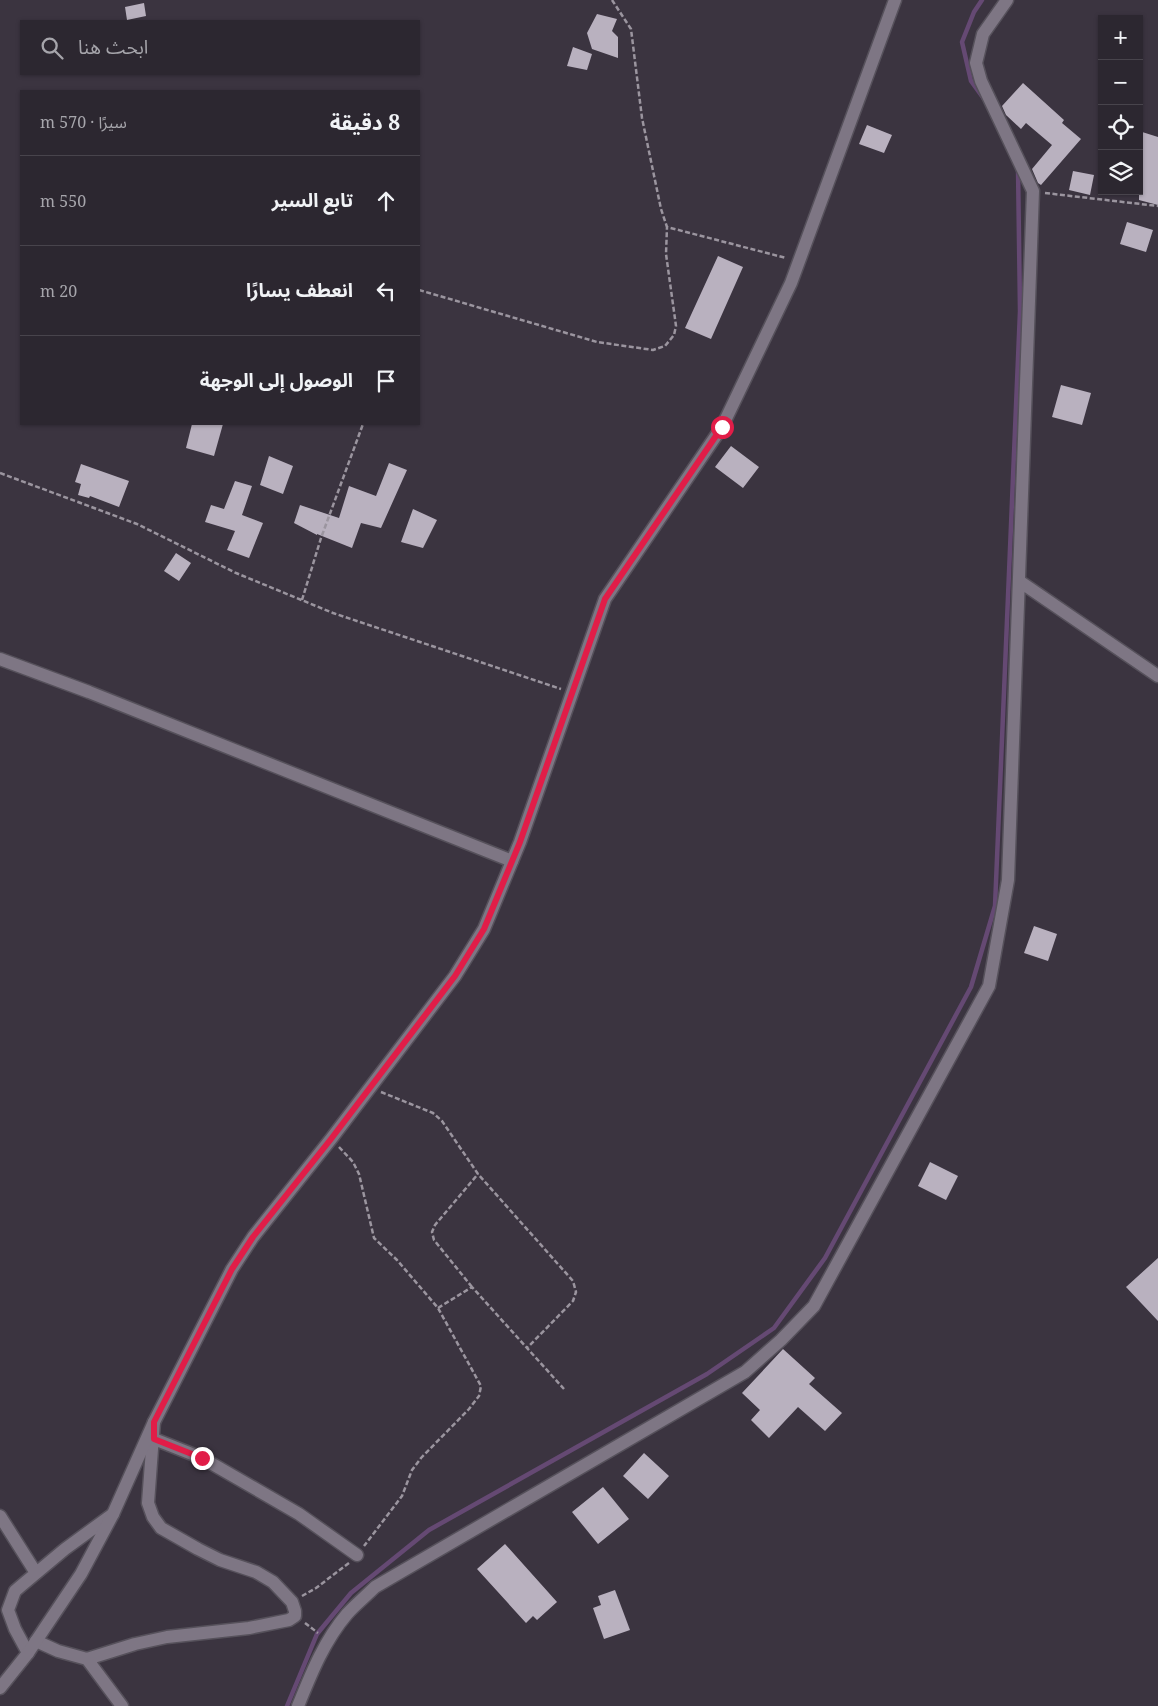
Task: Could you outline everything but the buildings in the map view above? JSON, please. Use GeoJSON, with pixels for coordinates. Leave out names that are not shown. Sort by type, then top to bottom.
{"type":"FeatureCollection","features":[{"type":"Feature","properties":{"kind":"street"},"geometry":{"type":"LineString","coordinates":[[0,1688],[28,1653],[81,1574],[113,1514],[154,1422],[232,1269],[253,1237],[331,1139],[455,976],[484,929],[520,842],[605,599],[722,427],[791,282],[895,0]]}},
{"type":"Feature","properties":{"kind":"street"},"geometry":{"type":"LineString","coordinates":[[298,1706],[328,1640],[347,1614],[375,1587],[745,1372],[781,1340],[814,1306],[989,986],[1008,880],[1033,192],[981,81],[976,62],[983,34],[1007,0]]}},
{"type":"Feature","properties":{"kind":"street"},"geometry":{"type":"LineString","coordinates":[[1019,581],[1158,676]]}},
{"type":"Feature","properties":{"kind":"street"},"geometry":{"type":"LineString","coordinates":[[0,659],[89,692],[512,861]]}},
{"type":"Feature","properties":{"kind":"street"},"geometry":{"type":"LineString","coordinates":[[36,1641],[58,1652],[87,1659],[135,1644],[167,1637],[249,1628],[290,1620],[295,1616],[292,1602],[273,1582],[256,1572],[198,1549],[161,1528],[153,1518],[148,1503],[154,1422]]}},
{"type":"Feature","properties":{"kind":"street"},"geometry":{"type":"LineString","coordinates":[[154,1439],[202,1458],[299,1514],[357,1555]]}},
{"type":"Feature","properties":{"kind":"street"},"geometry":{"type":"LineString","coordinates":[[28,1653],[4,1607],[15,1591],[36,1573],[113,1514]]}},
{"type":"Feature","properties":{"kind":"street"},"geometry":{"type":"LineString","coordinates":[[0,1516],[36,1573]]}},
{"type":"Feature","properties":{"kind":"street"},"geometry":{"type":"LineString","coordinates":[[87,1659],[122,1706]]}},
{"type":"Feature","properties":{"kind":"path"},"geometry":{"type":"LineString","coordinates":[[420,290],[598,342],[653,350],[665,346],[674,335],[676,326],[666,254],[667,228],[661,209],[642,118],[631,29],[612,0]]}},
{"type":"Feature","properties":{"kind":"path"},"geometry":{"type":"LineString","coordinates":[[1033,192],[1158,206]]}},
{"type":"Feature","properties":{"kind":"path"},"geometry":{"type":"LineString","coordinates":[[667,228],[799,261]]}},
{"type":"Feature","properties":{"kind":"path"},"geometry":{"type":"LineString","coordinates":[[302,600],[321,538],[363,425]]}},
{"type":"Feature","properties":{"kind":"path"},"geometry":{"type":"LineString","coordinates":[[0,473],[137,524],[236,573],[333,613],[572,693]]}},
{"type":"Feature","properties":{"kind":"path"},"geometry":{"type":"LineString","coordinates":[[370,1088],[433,1113],[442,1121],[478,1174],[573,1281],[576,1292],[573,1302],[528,1347]]}},
{"type":"Feature","properties":{"kind":"path"},"geometry":{"type":"LineString","coordinates":[[292,1602],[316,1588],[357,1555],[402,1496],[412,1470],[479,1396],[481,1386],[438,1308],[397,1260],[374,1238],[359,1174],[353,1162],[331,1139]]}},
{"type":"Feature","properties":{"kind":"path"},"geometry":{"type":"LineString","coordinates":[[478,1174],[435,1224],[432,1232],[434,1240],[472,1287],[564,1389]]}},
{"type":"Feature","properties":{"kind":"path"},"geometry":{"type":"LineString","coordinates":[[438,1308],[472,1287]]}},
{"type":"Feature","properties":{"kind":"path"},"geometry":{"type":"LineString","coordinates":[[306,1624],[322,1636]]}},
{"type":"Feature","properties":{"kind":"waterway"},"geometry":{"type":"LineString","coordinates":[[982,0],[974,12],[962,42],[971,81],[984,99]]}},
{"type":"Feature","properties":{"kind":"waterway"},"geometry":{"type":"LineString","coordinates":[[287,1706],[317,1634],[351,1593],[429,1530],[707,1374],[774,1328],[825,1258],[971,987],[995,906],[1020,311],[1018,168]]}},
{"type":"Feature","properties":{"kind":"route"},"geometry":{"type":"LineString","coordinates":[[202,1458],[154,1439],[154,1422],[232,1269],[253,1237],[331,1139],[455,976],[484,929],[520,842],[605,599],[722,427]]}}]}
